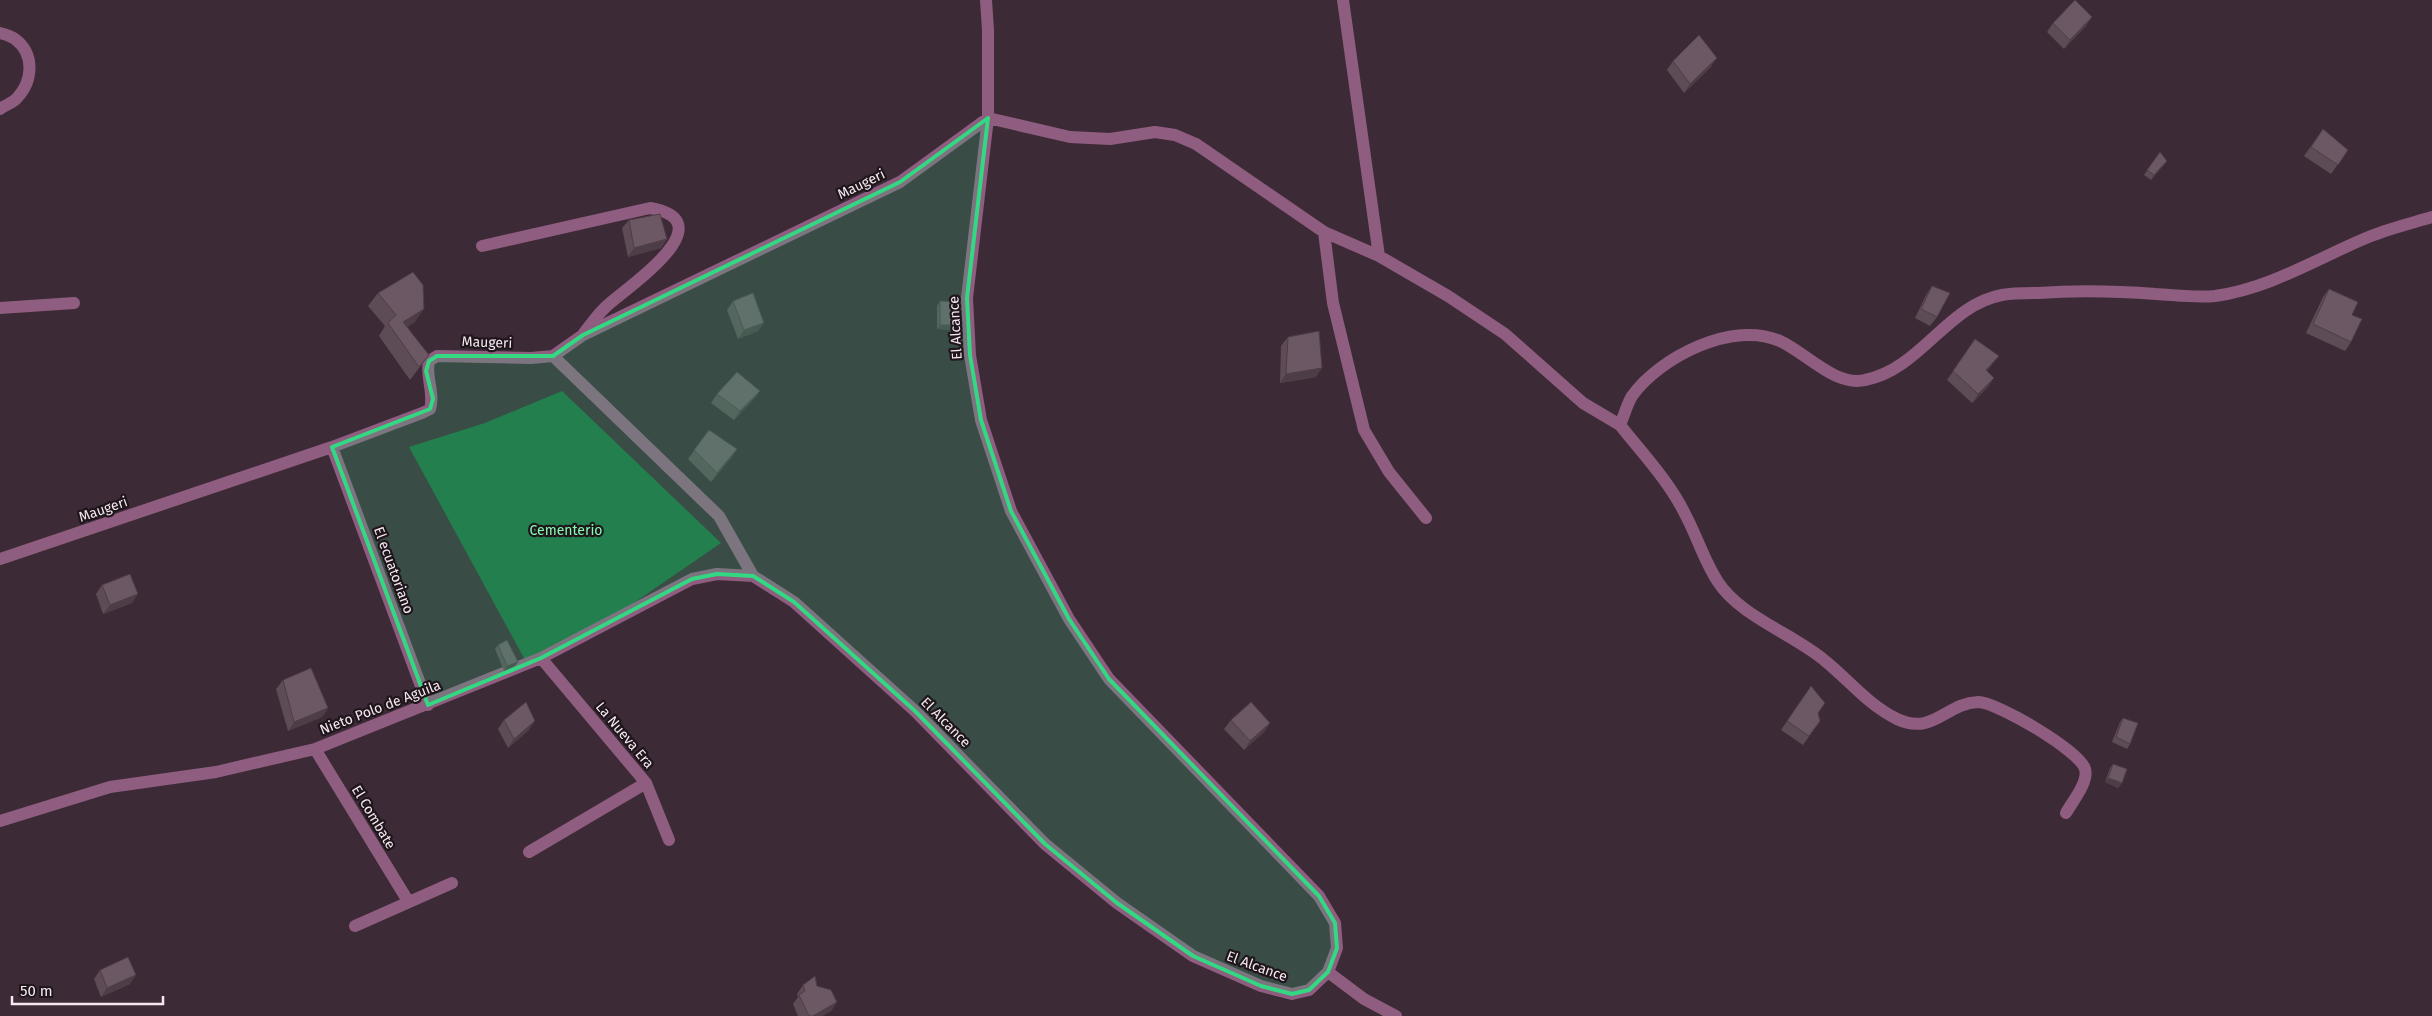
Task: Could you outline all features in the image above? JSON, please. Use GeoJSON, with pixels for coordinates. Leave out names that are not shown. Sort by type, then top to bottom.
{"type":"FeatureCollection","features":[{"type":"Feature","properties":{"kind":"street","name":"El Alcance"},"geometry":{"type":"LineString","coordinates":[[553,356],[718,516],[753,576],[794,602],[915,712],[1045,844],[1117,903],[1192,956],[1262,986],[1292,994],[1309,990],[1328,972],[1337,948],[1336,923],[1319,896],[1109,679],[1069,619],[1011,511],[981,420],[970,355],[967,298],[988,118],[986,0]]}},
{"type":"Feature","properties":{"kind":"street"},"geometry":{"type":"LineString","coordinates":[[1343,0],[1379,256]]}},
{"type":"Feature","properties":{"kind":"street"},"geometry":{"type":"LineString","coordinates":[[0,32],[14,38],[26,52],[30,66],[26,86],[16,100],[0,108]]}},
{"type":"Feature","properties":{"kind":"street"},"geometry":{"type":"LineString","coordinates":[[988,118],[1070,138],[1092,140],[1156,132],[1175,135],[1196,144],[1324,232],[1379,256],[1448,296],[1505,334],[1583,403],[1620,425],[1665,482],[1685,513],[1718,583],[1746,610],[1824,659],[1879,711],[1913,725],[1925,724],[1968,704],[1980,702],[1995,706],[2048,735],[2079,759],[2086,770],[2084,781],[2066,813]]}},
{"type":"Feature","properties":{"kind":"street","name":"Maugeri"},"geometry":{"type":"LineString","coordinates":[[0,559],[332,447],[430,409],[433,400],[426,371],[429,361],[437,356],[531,358],[553,356],[583,335],[900,182],[988,118]]}},
{"type":"Feature","properties":{"kind":"street"},"geometry":{"type":"LineString","coordinates":[[482,246],[650,208],[664,210],[676,219],[680,229],[676,242],[666,255],[608,305],[583,335]]}},
{"type":"Feature","properties":{"kind":"street"},"geometry":{"type":"LineString","coordinates":[[1620,425],[1631,397],[1658,369],[1685,353],[1712,341],[1749,334],[1780,341],[1817,365],[1841,377],[1864,381],[1888,372],[1912,358],[1971,306],[2001,295],[2088,290],[2214,296],[2256,286],[2308,266],[2372,236],[2432,216]]}},
{"type":"Feature","properties":{"kind":"street"},"geometry":{"type":"LineString","coordinates":[[1324,232],[1333,303],[1364,430],[1389,472],[1426,518]]}},
{"type":"Feature","properties":{"kind":"street"},"geometry":{"type":"LineString","coordinates":[[0,308],[74,303]]}},
{"type":"Feature","properties":{"kind":"street","name":"El ecuatoriano"},"geometry":{"type":"LineString","coordinates":[[332,447],[428,705]]}},
{"type":"Feature","properties":{"kind":"street","name":"Nieto Polo de Aguila"},"geometry":{"type":"LineString","coordinates":[[0,821],[110,787],[216,772],[315,749],[541,658],[692,580],[717,574],[753,576]]}},
{"type":"Feature","properties":{"kind":"street","name":"La Nueva Era"},"geometry":{"type":"LineString","coordinates":[[541,658],[646,783],[669,840]]}},
{"type":"Feature","properties":{"kind":"street","name":"El Combate"},"geometry":{"type":"LineString","coordinates":[[315,749],[408,901]]}},
{"type":"Feature","properties":{"kind":"street"},"geometry":{"type":"LineString","coordinates":[[528,852],[646,783]]}},
{"type":"Feature","properties":{"kind":"street"},"geometry":{"type":"LineString","coordinates":[[355,926],[452,883]]}},
{"type":"Feature","properties":{"kind":"street"},"geometry":{"type":"LineString","coordinates":[[1328,972],[1364,999],[1396,1016]]}},
{"type":"Feature","properties":{"kind":"highlighted area"},"geometry":{"type":"Polygon","coordinates":[[[988,118],[967,298],[970,355],[981,420],[1011,511],[1069,619],[1109,679],[1319,896],[1335,923],[1337,948],[1328,972],[1309,990],[1292,994],[1261,986],[1193,956],[1117,903],[1045,844],[915,711],[794,602],[753,576],[717,574],[692,579],[541,658],[428,705],[332,447],[430,409],[433,399],[426,371],[429,361],[437,356],[553,356],[583,335],[900,182],[988,118]]]}},
{"type":"Feature","properties":{"kind":"green space","name":"Cementerio"},"geometry":{"type":"Polygon","coordinates":[[[562,391],[721,543],[622,611],[525,660],[409,447],[485,423],[562,391]]]}},
{"type":"Feature","properties":{"kind":"building"},"geometry":{"type":"Polygon","coordinates":[[[2075,0],[2092,17],[2070,40],[2053,23],[2075,0]]]}},
{"type":"Feature","properties":{"kind":"building"},"geometry":{"type":"Polygon","coordinates":[[[1699,35],[1717,58],[1690,84],[1673,61],[1699,35]]]}},
{"type":"Feature","properties":{"kind":"building"},"geometry":{"type":"Polygon","coordinates":[[[2323,129],[2348,150],[2338,165],[2311,147],[2323,129]]]}},
{"type":"Feature","properties":{"kind":"building"},"geometry":{"type":"Polygon","coordinates":[[[2160,152],[2167,161],[2154,175],[2147,170],[2160,152]]]}},
{"type":"Feature","properties":{"kind":"building"},"geometry":{"type":"Polygon","coordinates":[[[660,214],[667,239],[634,248],[629,220],[660,214]]]}},
{"type":"Feature","properties":{"kind":"building"},"geometry":{"type":"Polygon","coordinates":[[[413,272],[423,285],[424,309],[403,322],[429,355],[419,367],[388,323],[396,315],[378,293],[413,272]]]}},
{"type":"Feature","properties":{"kind":"building"},"geometry":{"type":"Polygon","coordinates":[[[1932,286],[1950,293],[1937,317],[1921,309],[1932,286]]]}},
{"type":"Feature","properties":{"kind":"building"},"geometry":{"type":"Polygon","coordinates":[[[2329,289],[2358,302],[2352,315],[2362,319],[2351,342],[2313,324],[2329,289]]]}},
{"type":"Feature","properties":{"kind":"building"},"geometry":{"type":"Polygon","coordinates":[[[753,293],[764,323],[744,330],[733,301],[753,293]]]}},
{"type":"Feature","properties":{"kind":"building"},"geometry":{"type":"Polygon","coordinates":[[[940,301],[959,302],[959,325],[940,325],[940,301]]]}},
{"type":"Feature","properties":{"kind":"building"},"geometry":{"type":"Polygon","coordinates":[[[1319,331],[1322,368],[1286,374],[1288,337],[1319,331]]]}},
{"type":"Feature","properties":{"kind":"building"},"geometry":{"type":"Polygon","coordinates":[[[1975,339],[1999,356],[1986,370],[1994,378],[1978,394],[1953,371],[1975,339]]]}},
{"type":"Feature","properties":{"kind":"building"},"geometry":{"type":"Polygon","coordinates":[[[737,372],[760,391],[740,411],[717,394],[737,372]]]}},
{"type":"Feature","properties":{"kind":"building"},"geometry":{"type":"Polygon","coordinates":[[[709,430],[737,449],[717,473],[694,450],[709,430]]]}},
{"type":"Feature","properties":{"kind":"building"},"geometry":{"type":"Polygon","coordinates":[[[130,574],[138,594],[110,605],[102,585],[130,574]]]}},
{"type":"Feature","properties":{"kind":"building"},"geometry":{"type":"Polygon","coordinates":[[[507,640],[518,662],[507,666],[498,645],[507,640]]]}},
{"type":"Feature","properties":{"kind":"building"},"geometry":{"type":"Polygon","coordinates":[[[311,668],[328,708],[294,722],[283,680],[311,668]]]}},
{"type":"Feature","properties":{"kind":"building"},"geometry":{"type":"Polygon","coordinates":[[[1811,686],[1825,703],[1818,713],[1820,721],[1809,736],[1787,721],[1811,686]]]}},
{"type":"Feature","properties":{"kind":"building"},"geometry":{"type":"Polygon","coordinates":[[[526,702],[535,721],[514,739],[504,720],[526,702]]]}},
{"type":"Feature","properties":{"kind":"building"},"geometry":{"type":"Polygon","coordinates":[[[1251,702],[1270,723],[1250,741],[1231,720],[1251,702]]]}},
{"type":"Feature","properties":{"kind":"building"},"geometry":{"type":"Polygon","coordinates":[[[2123,718],[2138,723],[2130,744],[2116,737],[2123,718]]]}},
{"type":"Feature","properties":{"kind":"building"},"geometry":{"type":"Polygon","coordinates":[[[2113,764],[2127,769],[2122,783],[2108,778],[2113,764]]]}},
{"type":"Feature","properties":{"kind":"building"},"geometry":{"type":"Polygon","coordinates":[[[128,957],[136,975],[107,988],[100,970],[128,957]]]}},
{"type":"Feature","properties":{"kind":"building"},"geometry":{"type":"Polygon","coordinates":[[[815,976],[817,986],[831,990],[837,1002],[813,1016],[809,1016],[799,995],[805,991],[803,985],[815,976]]]}}]}
